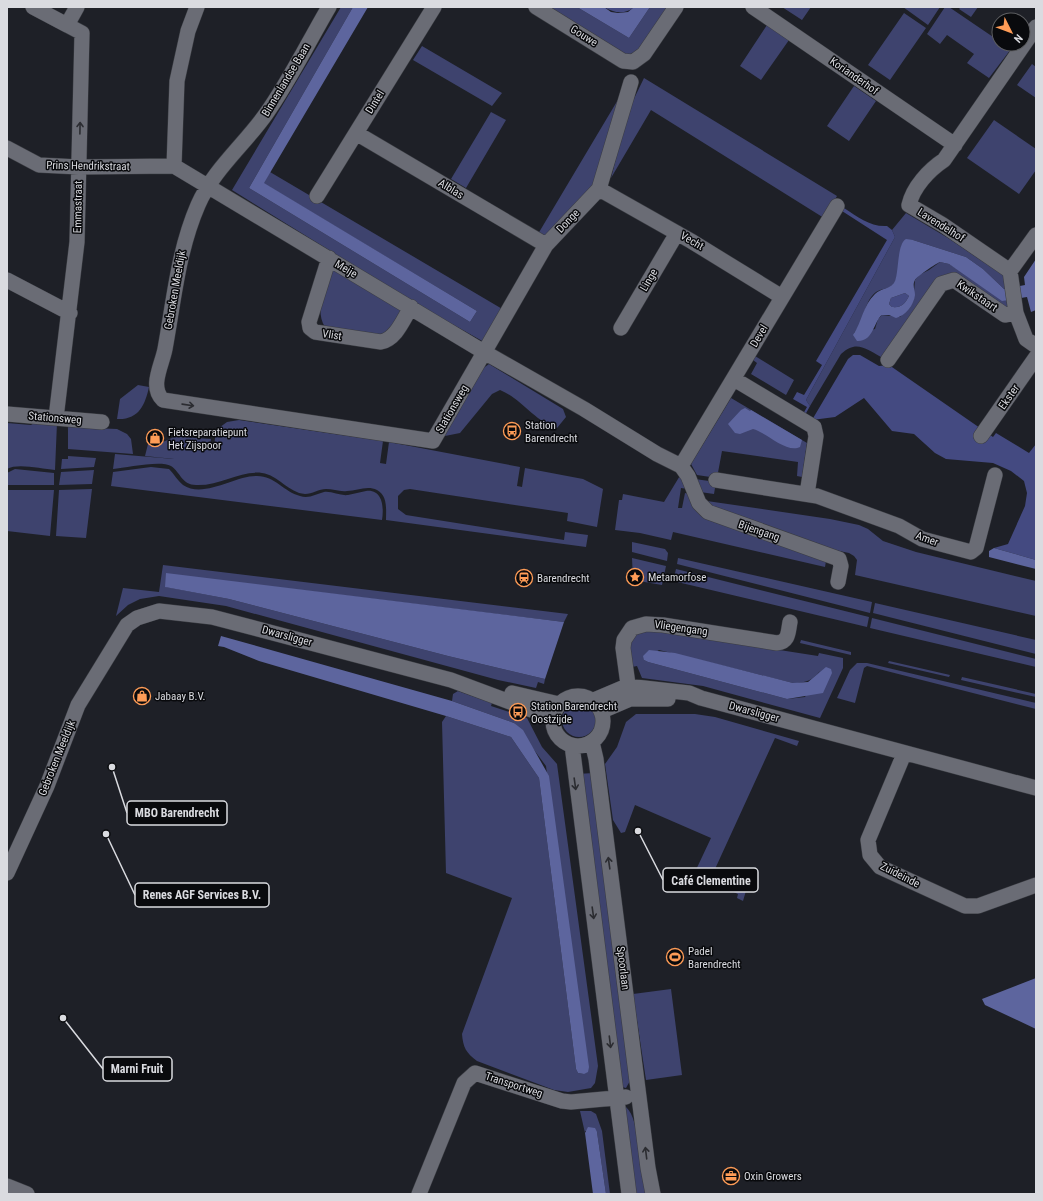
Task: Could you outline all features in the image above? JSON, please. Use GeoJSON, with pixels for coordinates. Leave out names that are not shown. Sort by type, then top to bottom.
{"type":"FeatureCollection","features":[{"type":"Feature","properties":{"kind":"street"},"geometry":{"type":"LineString","coordinates":[[32,7],[67,26],[77,7]]}},
{"type":"Feature","properties":{"kind":"street"},"geometry":{"type":"LineString","coordinates":[[174,166],[177,81],[188,31],[197,7]]}},
{"type":"Feature","properties":{"kind":"street","name":"Binnenlandse Baan"},"geometry":{"type":"LineString","coordinates":[[207,186],[266,114],[329,7]]}},
{"type":"Feature","properties":{"kind":"street","name":"Dintel"},"geometry":{"type":"LineString","coordinates":[[317,196],[434,7]]}},
{"type":"Feature","properties":{"kind":"street","name":"Gouwe"},"geometry":{"type":"LineString","coordinates":[[536,7],[623,61],[633,62],[644,54],[676,7]]}},
{"type":"Feature","properties":{"kind":"street","name":"Korianderhof"},"geometry":{"type":"LineString","coordinates":[[753,7],[955,145]]}},
{"type":"Feature","properties":{"kind":"street","name":"Emmastraat"},"geometry":{"type":"LineString","coordinates":[[56,418],[70,313],[77,242],[82,33],[67,26]]}},
{"type":"Feature","properties":{"kind":"street","name":"Lavendelhof"},"geometry":{"type":"LineString","coordinates":[[1012,278],[943,225],[909,205],[911,199],[930,170],[944,160],[1033,31]]}},
{"type":"Feature","properties":{"kind":"street","name":"Donge"},"geometry":{"type":"LineString","coordinates":[[484,352],[546,245],[599,189],[631,82]]}},
{"type":"Feature","properties":{"kind":"street","name":"Alblas"},"geometry":{"type":"LineString","coordinates":[[356,133],[546,245]]}},
{"type":"Feature","properties":{"kind":"street","name":"Prins Hendrikstraat"},"geometry":{"type":"LineString","coordinates":[[7,148],[39,165],[79,167],[174,166]]}},
{"type":"Feature","properties":{"kind":"street","name":"Meije"},"geometry":{"type":"LineString","coordinates":[[174,166],[484,352]]}},
{"type":"Feature","properties":{"kind":"street","name":"Gebroken Meeldijk"},"geometry":{"type":"LineString","coordinates":[[159,396],[156,386],[165,351],[181,252],[198,204],[207,186]]}},
{"type":"Feature","properties":{"kind":"street","name":"Vecht"},"geometry":{"type":"LineString","coordinates":[[599,189],[677,233],[782,297]]}},
{"type":"Feature","properties":{"kind":"street","name":"Devel"},"geometry":{"type":"LineString","coordinates":[[681,466],[837,206]]}},
{"type":"Feature","properties":{"kind":"street","name":"Linge"},"geometry":{"type":"LineString","coordinates":[[621,328],[677,233]]}},
{"type":"Feature","properties":{"kind":"street"},"geometry":{"type":"LineString","coordinates":[[1036,235],[1012,278],[1016,307],[1026,339],[1036,346]]}},
{"type":"Feature","properties":{"kind":"street","name":"Vlist"},"geometry":{"type":"LineString","coordinates":[[329,258],[309,322],[310,328],[315,332],[380,342],[386,341],[393,336],[411,307]]}},
{"type":"Feature","properties":{"kind":"street"},"geometry":{"type":"LineString","coordinates":[[7,280],[70,313]]}},
{"type":"Feature","properties":{"kind":"street","name":"Kwikstaart"},"geometry":{"type":"LineString","coordinates":[[888,360],[941,284],[954,280],[1005,316],[1016,307]]}},
{"type":"Feature","properties":{"kind":"street"},"geometry":{"type":"LineString","coordinates":[[484,352],[657,454],[681,466]]}},
{"type":"Feature","properties":{"kind":"street","name":"Stationsweg"},"geometry":{"type":"LineString","coordinates":[[159,396],[169,402],[433,441],[484,352]]}},
{"type":"Feature","properties":{"kind":"street","name":"Ekster"},"geometry":{"type":"LineString","coordinates":[[981,436],[1036,357]]}},
{"type":"Feature","properties":{"kind":"street"},"geometry":{"type":"LineString","coordinates":[[734,379],[814,427],[816,436],[807,494]]}},
{"type":"Feature","properties":{"kind":"street","name":"Stationsweg"},"geometry":{"type":"LineString","coordinates":[[7,414],[102,422]]}},
{"type":"Feature","properties":{"kind":"street","name":"Bijengang"},"geometry":{"type":"LineString","coordinates":[[681,466],[688,476],[702,508],[717,516],[839,559],[841,566],[838,582]]}},
{"type":"Feature","properties":{"kind":"street","name":"Amer"},"geometry":{"type":"LineString","coordinates":[[716,480],[817,496],[899,526],[922,539],[972,552],[976,548],[995,474]]}},
{"type":"Feature","properties":{"kind":"street","name":"Dwarsligger"},"geometry":{"type":"LineString","coordinates":[[114,647],[127,625],[137,618],[159,611],[181,612],[238,623],[472,687],[496,689],[556,711]]}},
{"type":"Feature","properties":{"kind":"street","name":"Vliegengang"},"geometry":{"type":"LineString","coordinates":[[628,693],[624,640],[632,628],[638,625],[663,625],[778,643],[785,640],[790,622]]}},
{"type":"Feature","properties":{"kind":"street","name":"Gebroken Meeldijk"},"geometry":{"type":"LineString","coordinates":[[7,873],[47,786],[78,705],[114,647]]}},
{"type":"Feature","properties":{"kind":"street","name":"Dwarsligger"},"geometry":{"type":"LineString","coordinates":[[598,706],[628,693],[690,693],[700,698],[904,754]]}},
{"type":"Feature","properties":{"kind":"street"},"geometry":{"type":"LineString","coordinates":[[576,695],[583,695],[598,706],[604,717],[603,728],[592,742],[582,746],[572,745],[557,735],[556,711],[565,699],[576,695]]}},
{"type":"Feature","properties":{"kind":"street","name":"Spoorlaan"},"geometry":{"type":"LineString","coordinates":[[592,742],[596,759],[652,1194]]}},
{"type":"Feature","properties":{"kind":"street","name":"Spoorlaan"},"geometry":{"type":"LineString","coordinates":[[572,745],[629,1194]]}},
{"type":"Feature","properties":{"kind":"street"},"geometry":{"type":"LineString","coordinates":[[904,754],[1036,788]]}},
{"type":"Feature","properties":{"kind":"street","name":"Zuideinde"},"geometry":{"type":"LineString","coordinates":[[904,754],[868,840],[870,855],[880,867],[965,906],[978,906],[1036,885]]}},
{"type":"Feature","properties":{"kind":"street","name":"Transportweg"},"geometry":{"type":"LineString","coordinates":[[419,1194],[464,1082],[475,1073],[562,1101],[571,1102],[639,1096]]}},
{"type":"Feature","properties":{"kind":"street"},"geometry":{"type":"LineString","coordinates":[[7,1186],[27,1194]]}},
{"type":"Feature","properties":{"kind":"shaded area"},"geometry":{"type":"Polygon","coordinates":[[[341,7],[353,7],[249,188],[470,322],[477,311],[263,183],[270,172],[504,310],[484,342],[411,301],[232,190],[341,7]]]}},
{"type":"Feature","properties":{"kind":"shaded area"},"geometry":{"type":"Polygon","coordinates":[[[353,7],[368,7],[264,183],[477,311],[470,322],[249,188],[353,7]]]}},
{"type":"Feature","properties":{"kind":"shaded area"},"geometry":{"type":"Polygon","coordinates":[[[544,7],[577,7],[629,38],[650,7],[670,7],[640,50],[634,55],[623,54],[544,7]]]}},
{"type":"Feature","properties":{"kind":"shaded area"},"geometry":{"type":"Polygon","coordinates":[[[577,7],[604,7],[611,12],[618,13],[628,12],[634,7],[650,7],[629,38],[577,7]]]}},
{"type":"Feature","properties":{"kind":"shaded area"},"geometry":{"type":"Polygon","coordinates":[[[604,7],[634,7],[631,10],[619,12],[612,11],[604,7]]]}},
{"type":"Feature","properties":{"kind":"shaded area"},"geometry":{"type":"Polygon","coordinates":[[[782,7],[811,7],[802,20],[782,7]]]}},
{"type":"Feature","properties":{"kind":"shaded area"},"geometry":{"type":"Polygon","coordinates":[[[903,7],[940,7],[928,25],[903,7]]]}},
{"type":"Feature","properties":{"kind":"shaded area"},"geometry":{"type":"Polygon","coordinates":[[[945,7],[949,7],[991,36],[991,52],[1009,52],[989,78],[967,63],[974,54],[947,35],[940,44],[927,34],[945,7]]]}},
{"type":"Feature","properties":{"kind":"shaded area"},"geometry":{"type":"Polygon","coordinates":[[[961,7],[978,7],[971,17],[959,9],[961,7]]]}},
{"type":"Feature","properties":{"kind":"shaded area"},"geometry":{"type":"Polygon","coordinates":[[[904,13],[926,28],[890,80],[868,65],[904,13]]]}},
{"type":"Feature","properties":{"kind":"shaded area"},"geometry":{"type":"Polygon","coordinates":[[[767,25],[789,40],[761,80],[740,66],[767,25]]]}},
{"type":"Feature","properties":{"kind":"shaded area"},"geometry":{"type":"Polygon","coordinates":[[[422,46],[502,93],[492,106],[413,60],[422,46]]]}},
{"type":"Feature","properties":{"kind":"shaded area"},"geometry":{"type":"Polygon","coordinates":[[[1032,64],[1036,67],[1036,98],[1017,85],[1032,64]]]}},
{"type":"Feature","properties":{"kind":"shaded area"},"geometry":{"type":"Polygon","coordinates":[[[644,78],[837,196],[824,218],[651,110],[611,178],[628,111],[644,78]]]}},
{"type":"Feature","properties":{"kind":"shaded area"},"geometry":{"type":"Polygon","coordinates":[[[854,86],[876,101],[849,141],[827,126],[854,86]]]}},
{"type":"Feature","properties":{"kind":"shaded area"},"geometry":{"type":"Polygon","coordinates":[[[619,98],[595,186],[551,234],[543,236],[538,234],[619,98]]]}},
{"type":"Feature","properties":{"kind":"shaded area"},"geometry":{"type":"Polygon","coordinates":[[[491,112],[506,120],[466,188],[451,179],[491,112]]]}},
{"type":"Feature","properties":{"kind":"shaded area"},"geometry":{"type":"Polygon","coordinates":[[[994,120],[1036,149],[1036,170],[1019,194],[967,158],[994,120]]]}},
{"type":"Feature","properties":{"kind":"shaded area"},"geometry":{"type":"Polygon","coordinates":[[[844,208],[870,223],[887,226],[892,230],[895,237],[806,400],[810,406],[805,415],[803,414],[807,407],[793,399],[797,392],[804,395],[822,365],[816,361],[887,240],[842,211],[844,208]]]}},
{"type":"Feature","properties":{"kind":"shaded area"},"geometry":{"type":"Polygon","coordinates":[[[906,213],[948,238],[1003,275],[1006,288],[1004,289],[983,269],[966,257],[913,240],[902,245],[895,282],[891,286],[876,292],[872,296],[866,306],[858,328],[854,333],[875,329],[878,319],[882,315],[900,317],[913,302],[915,280],[919,275],[940,262],[949,264],[1009,300],[1010,310],[956,276],[886,356],[883,354],[881,357],[865,348],[856,346],[851,347],[841,354],[810,406],[806,400],[895,237],[892,230],[906,213]]]}},
{"type":"Feature","properties":{"kind":"shaded area"},"geometry":{"type":"Polygon","coordinates":[[[906,239],[913,240],[966,257],[983,269],[1004,289],[1025,285],[1024,277],[1036,259],[1036,310],[1031,312],[1027,297],[1002,301],[949,264],[940,262],[916,278],[914,284],[914,299],[911,306],[903,315],[896,318],[889,315],[882,315],[870,335],[863,340],[857,341],[853,335],[871,298],[875,294],[894,284],[903,242],[906,239]],[[905,293],[891,298],[889,304],[892,307],[900,306],[909,296],[905,293]]]}},
{"type":"Feature","properties":{"kind":"shaded area"},"geometry":{"type":"Polygon","coordinates":[[[336,268],[402,307],[402,314],[386,337],[325,327],[322,321],[320,308],[322,294],[327,274],[336,268]]]}},
{"type":"Feature","properties":{"kind":"shaded area"},"geometry":{"type":"Polygon","coordinates":[[[905,293],[909,296],[902,305],[892,307],[889,304],[891,298],[905,293]]]}},
{"type":"Feature","properties":{"kind":"shaded area"},"geometry":{"type":"Polygon","coordinates":[[[853,355],[860,355],[879,366],[889,365],[993,437],[996,433],[1029,453],[1036,444],[1036,560],[994,548],[1008,544],[1025,506],[1027,493],[1024,481],[1011,471],[993,463],[946,459],[935,453],[914,434],[892,431],[864,398],[835,417],[812,420],[848,359],[853,355]]]}},
{"type":"Feature","properties":{"kind":"shaded area"},"geometry":{"type":"Polygon","coordinates":[[[755,356],[794,380],[786,395],[751,374],[757,363],[753,360],[755,356]]]}},
{"type":"Feature","properties":{"kind":"shaded area"},"geometry":{"type":"Polygon","coordinates":[[[489,364],[563,409],[566,417],[557,428],[549,425],[535,416],[508,394],[500,390],[492,394],[460,433],[445,436],[443,433],[482,369],[489,364]]]}},
{"type":"Feature","properties":{"kind":"shaded area"},"geometry":{"type":"Polygon","coordinates":[[[138,385],[149,387],[140,410],[131,417],[117,419],[120,399],[138,385]]]}},
{"type":"Feature","properties":{"kind":"shaded area"},"geometry":{"type":"Polygon","coordinates":[[[731,398],[807,443],[802,477],[797,476],[798,462],[722,451],[717,478],[697,475],[691,464],[731,398]]]}},
{"type":"Feature","properties":{"kind":"shaded area"},"geometry":{"type":"Polygon","coordinates":[[[745,408],[802,440],[800,447],[789,448],[753,429],[740,434],[735,433],[728,424],[741,410],[745,408]]]}},
{"type":"Feature","properties":{"kind":"shaded area"},"geometry":{"type":"Polygon","coordinates":[[[239,420],[383,441],[380,463],[386,464],[389,442],[520,467],[517,486],[522,487],[525,468],[583,479],[603,489],[597,527],[567,521],[568,513],[410,489],[404,490],[398,496],[398,509],[406,515],[564,540],[565,532],[588,535],[586,547],[386,520],[385,499],[377,490],[370,488],[351,491],[326,489],[305,494],[294,491],[268,474],[262,473],[246,474],[205,485],[196,485],[185,481],[171,466],[166,464],[151,464],[113,469],[115,454],[174,459],[145,456],[149,440],[163,442],[174,437],[211,439],[210,446],[214,447],[216,430],[227,422],[239,420]]]}},
{"type":"Feature","properties":{"kind":"shaded area"},"geometry":{"type":"Polygon","coordinates":[[[36,422],[57,423],[55,470],[23,466],[7,469],[7,423],[31,425],[36,422]]]}},
{"type":"Feature","properties":{"kind":"shaded area"},"geometry":{"type":"Polygon","coordinates":[[[68,427],[117,429],[127,434],[131,439],[133,454],[68,449],[68,427]]]}},
{"type":"Feature","properties":{"kind":"shaded area"},"geometry":{"type":"Polygon","coordinates":[[[68,456],[96,458],[94,467],[61,469],[62,459],[68,459],[68,456]]]}},
{"type":"Feature","properties":{"kind":"shaded area"},"geometry":{"type":"Polygon","coordinates":[[[151,467],[169,469],[179,482],[191,489],[210,488],[240,479],[257,476],[274,481],[294,494],[303,497],[309,497],[324,492],[350,495],[372,491],[379,496],[381,500],[383,510],[382,520],[111,486],[113,472],[151,467]]]}},
{"type":"Feature","properties":{"kind":"shaded area"},"geometry":{"type":"Polygon","coordinates":[[[15,469],[54,473],[54,485],[7,485],[7,473],[15,469]]]}},
{"type":"Feature","properties":{"kind":"shaded area"},"geometry":{"type":"Polygon","coordinates":[[[94,470],[92,484],[59,485],[61,472],[94,470]]]}},
{"type":"Feature","properties":{"kind":"shaded area"},"geometry":{"type":"Polygon","coordinates":[[[681,474],[688,489],[681,488],[678,508],[682,508],[685,493],[690,494],[696,507],[826,561],[825,567],[673,532],[671,540],[640,533],[615,530],[619,500],[622,500],[623,494],[664,502],[681,474]]]}},
{"type":"Feature","properties":{"kind":"shaded area"},"geometry":{"type":"Polygon","coordinates":[[[695,479],[716,482],[714,494],[700,492],[695,479]]]}},
{"type":"Feature","properties":{"kind":"shaded area"},"geometry":{"type":"Polygon","coordinates":[[[92,489],[86,538],[56,536],[59,490],[92,489]]]}},
{"type":"Feature","properties":{"kind":"shaded area"},"geometry":{"type":"Polygon","coordinates":[[[7,490],[54,490],[50,536],[7,531],[7,490]]]}},
{"type":"Feature","properties":{"kind":"shaded area"},"geometry":{"type":"Polygon","coordinates":[[[707,501],[830,519],[859,525],[868,529],[883,541],[916,552],[1036,581],[1036,616],[855,575],[857,560],[849,553],[825,548],[710,508],[707,501]]]}},
{"type":"Feature","properties":{"kind":"shaded area"},"geometry":{"type":"Polygon","coordinates":[[[632,542],[665,549],[668,553],[667,561],[632,552],[632,542]]]}},
{"type":"Feature","properties":{"kind":"shaded area"},"geometry":{"type":"Polygon","coordinates":[[[994,548],[1036,560],[1036,569],[989,557],[989,551],[994,548]]]}},
{"type":"Feature","properties":{"kind":"shaded area"},"geometry":{"type":"Polygon","coordinates":[[[632,558],[666,566],[662,585],[633,580],[632,558]]]}},
{"type":"Feature","properties":{"kind":"shaded area"},"geometry":{"type":"Polygon","coordinates":[[[678,558],[872,602],[870,613],[677,564],[678,558]]]}},
{"type":"Feature","properties":{"kind":"shaded area"},"geometry":{"type":"Polygon","coordinates":[[[163,565],[568,614],[564,622],[166,574],[166,587],[229,599],[448,656],[545,679],[544,684],[538,682],[536,688],[498,680],[226,606],[159,596],[140,599],[128,605],[116,616],[123,588],[159,592],[163,565]]]}},
{"type":"Feature","properties":{"kind":"shaded area"},"geometry":{"type":"Polygon","coordinates":[[[676,569],[869,617],[867,627],[673,581],[676,569]]]}},
{"type":"Feature","properties":{"kind":"shaded area"},"geometry":{"type":"Polygon","coordinates":[[[166,573],[564,622],[545,679],[448,656],[229,599],[165,587],[166,573]]]}},
{"type":"Feature","properties":{"kind":"shaded area"},"geometry":{"type":"Polygon","coordinates":[[[875,603],[1036,640],[1036,654],[873,613],[875,603]]]}},
{"type":"Feature","properties":{"kind":"shaded area"},"geometry":{"type":"Polygon","coordinates":[[[872,618],[1036,659],[1036,667],[870,628],[872,618]]]}},
{"type":"Feature","properties":{"kind":"shaded area"},"geometry":{"type":"Polygon","coordinates":[[[647,629],[818,656],[819,653],[843,658],[843,668],[820,718],[703,686],[642,678],[637,666],[632,667],[630,648],[632,638],[640,631],[647,629]],[[659,650],[644,660],[787,699],[805,697],[820,671],[808,681],[793,683],[659,650]]]}},
{"type":"Feature","properties":{"kind":"shaded area"},"geometry":{"type":"Polygon","coordinates":[[[221,636],[452,701],[514,723],[523,730],[549,776],[589,1067],[588,1072],[584,1074],[578,1073],[576,1069],[539,778],[511,737],[446,716],[259,661],[218,646],[221,636]]]}},
{"type":"Feature","properties":{"kind":"shaded area"},"geometry":{"type":"Polygon","coordinates":[[[801,640],[851,652],[851,655],[800,643],[801,640]]]}},
{"type":"Feature","properties":{"kind":"shaded area"},"geometry":{"type":"Polygon","coordinates":[[[649,650],[675,653],[793,683],[808,682],[826,667],[831,669],[832,673],[823,693],[787,699],[648,662],[644,660],[643,656],[649,650]]]}},
{"type":"Feature","properties":{"kind":"shaded area"},"geometry":{"type":"Polygon","coordinates":[[[889,661],[950,675],[949,677],[888,663],[889,661]]]}},
{"type":"Feature","properties":{"kind":"shaded area"},"geometry":{"type":"Polygon","coordinates":[[[857,663],[867,663],[1036,703],[1036,709],[867,666],[864,668],[855,703],[837,698],[850,670],[857,663]]]}},
{"type":"Feature","properties":{"kind":"shaded area"},"geometry":{"type":"Polygon","coordinates":[[[962,677],[1036,694],[1036,697],[961,680],[962,677]]]}},
{"type":"Feature","properties":{"kind":"shaded area"},"geometry":{"type":"Polygon","coordinates":[[[458,691],[492,703],[491,706],[527,718],[542,747],[557,764],[598,1066],[595,1083],[591,1088],[568,1092],[554,1090],[477,1061],[470,1055],[464,1046],[462,1034],[512,898],[446,873],[442,722],[446,716],[511,737],[539,778],[576,1069],[578,1073],[584,1074],[546,766],[514,723],[452,701],[453,694],[458,691]]]}},
{"type":"Feature","properties":{"kind":"shaded area"},"geometry":{"type":"Polygon","coordinates":[[[582,703],[591,708],[595,713],[595,727],[591,732],[586,736],[576,737],[572,736],[563,727],[562,717],[563,713],[572,704],[582,703]]]}},
{"type":"Feature","properties":{"kind":"shaded area"},"geometry":{"type":"Polygon","coordinates":[[[636,714],[695,714],[715,717],[799,741],[797,746],[775,738],[715,869],[748,884],[743,901],[737,898],[738,894],[694,874],[711,838],[635,805],[625,832],[621,833],[613,820],[605,764],[617,747],[626,722],[636,714]]]}},
{"type":"Feature","properties":{"kind":"shaded area"},"geometry":{"type":"Polygon","coordinates":[[[593,773],[631,1079],[626,1088],[622,1087],[578,774],[593,773]]]}},
{"type":"Feature","properties":{"kind":"shaded area"},"geometry":{"type":"Polygon","coordinates":[[[1036,978],[1036,1029],[985,1005],[982,999],[1036,978]]]}},
{"type":"Feature","properties":{"kind":"shaded area"},"geometry":{"type":"Polygon","coordinates":[[[671,989],[682,1075],[646,1080],[633,994],[671,989]]]}},
{"type":"Feature","properties":{"kind":"shaded area"},"geometry":{"type":"Polygon","coordinates":[[[626,1107],[631,1114],[637,1135],[644,1185],[647,1194],[634,1194],[624,1108],[626,1107]]]}},
{"type":"Feature","properties":{"kind":"shaded area"},"geometry":{"type":"Polygon","coordinates":[[[580,1111],[591,1111],[596,1114],[602,1131],[610,1194],[606,1194],[597,1132],[585,1131],[585,1133],[580,1111]]]}},
{"type":"Feature","properties":{"kind":"shaded area"},"geometry":{"type":"Polygon","coordinates":[[[588,1127],[595,1128],[597,1132],[606,1194],[593,1194],[585,1133],[588,1127]]]}},
{"type":"Feature","properties":{"kind":"place","name":"Station Barendrecht"},"geometry":{"type":"Point","coordinates":[512,431]}},
{"type":"Feature","properties":{"kind":"place","name":"Fietsreparatiepunt Het Zijspoor"},"geometry":{"type":"Point","coordinates":[155,438]}},
{"type":"Feature","properties":{"kind":"place","name":"Metamorfose"},"geometry":{"type":"Point","coordinates":[635,577]}},
{"type":"Feature","properties":{"kind":"place","name":"Barendrecht"},"geometry":{"type":"Point","coordinates":[524,578]}},
{"type":"Feature","properties":{"kind":"place","name":"Jabaay B.V."},"geometry":{"type":"Point","coordinates":[142,696]}},
{"type":"Feature","properties":{"kind":"place","name":"Station Barendrecht Oostzijde"},"geometry":{"type":"Point","coordinates":[518,712]}},
{"type":"Feature","properties":{"kind":"place","name":"MBO Barendrecht"},"geometry":{"type":"Point","coordinates":[112,767]}},
{"type":"Feature","properties":{"kind":"place","name":"Café Clementine"},"geometry":{"type":"Point","coordinates":[638,831]}},
{"type":"Feature","properties":{"kind":"place","name":"Renes AGF Services B.V."},"geometry":{"type":"Point","coordinates":[106,834]}},
{"type":"Feature","properties":{"kind":"place","name":"Padel Barendrecht"},"geometry":{"type":"Point","coordinates":[675,957]}},
{"type":"Feature","properties":{"kind":"place","name":"Marni Fruit"},"geometry":{"type":"Point","coordinates":[63,1018]}},
{"type":"Feature","properties":{"kind":"place","name":"Oxin Growers"},"geometry":{"type":"Point","coordinates":[731,1176]}}]}
